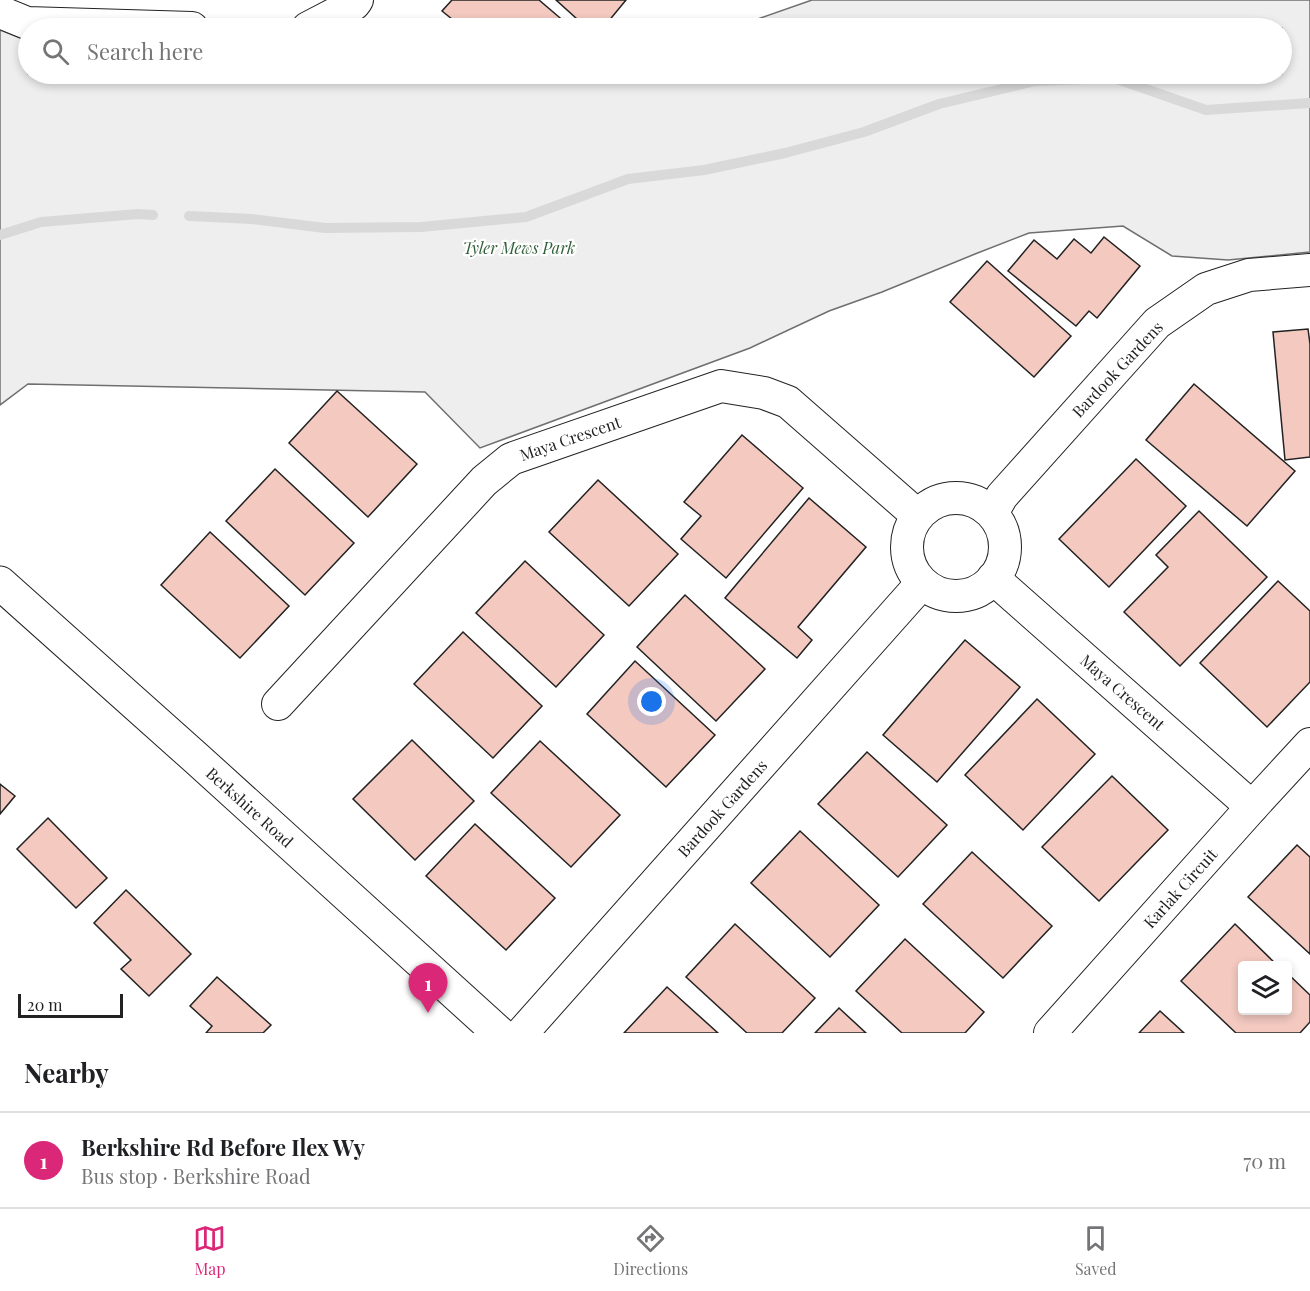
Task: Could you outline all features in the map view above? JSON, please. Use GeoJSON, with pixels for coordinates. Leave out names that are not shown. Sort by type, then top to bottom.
{"type":"FeatureCollection","features":[{"type":"Feature","properties":{"kind":"main road","name":"Berkshire Road"},"geometry":{"type":"LineString","coordinates":[[0,583],[500,1033]]}},
{"type":"Feature","properties":{"kind":"street"},"geometry":{"type":"LineString","coordinates":[[327,18],[354,4],[357,0]]}},
{"type":"Feature","properties":{"kind":"street"},"geometry":{"type":"LineString","coordinates":[[0,12],[18,19]]}},
{"type":"Feature","properties":{"kind":"street","name":"Bardook Gardens"},"geometry":{"type":"LineString","coordinates":[[992,513],[1002,496],[1157,323],[1206,289],[1214,286],[1249,275],[1310,270]]}},
{"type":"Feature","properties":{"kind":"street","name":"Maya Crescent"},"geometry":{"type":"LineString","coordinates":[[278,704],[484,481],[511,459],[721,386],[764,393],[788,402],[917,516]]}},
{"type":"Feature","properties":{"kind":"street"},"geometry":{"type":"LineString","coordinates":[[962,497],[978,502],[992,513],[1005,538],[1005,552],[1001,566],[993,578],[982,589],[966,595],[951,596],[935,592],[922,583],[912,571],[907,557],[906,542],[909,528],[917,516],[930,504],[946,498],[962,497]]}},
{"type":"Feature","properties":{"kind":"street","name":"Maya Crescent"},"geometry":{"type":"LineString","coordinates":[[993,578],[1252,807]]}},
{"type":"Feature","properties":{"kind":"street","name":"Bardook Gardens"},"geometry":{"type":"LineString","coordinates":[[522,1033],[922,583]]}},
{"type":"Feature","properties":{"kind":"street","name":"Karlak Circuit"},"geometry":{"type":"LineString","coordinates":[[1050,1033],[1310,744]]}},
{"type":"Feature","properties":{"kind":"green space","name":"Tyler Mews Park"},"geometry":{"type":"Polygon","coordinates":[[[812,0],[1310,0],[1310,252],[1228,260],[1172,256],[1123,226],[1029,233],[829,311],[750,348],[480,448],[425,392],[28,384],[0,405],[0,30],[18,37],[18,84],[1292,84],[1292,18],[761,18],[812,0]]]}},
{"type":"Feature","properties":{"kind":"building"},"geometry":{"type":"Polygon","coordinates":[[[452,0],[539,0],[560,18],[451,18],[442,11],[452,0]]]}},
{"type":"Feature","properties":{"kind":"building"},"geometry":{"type":"Polygon","coordinates":[[[556,0],[626,0],[611,18],[576,18],[556,0]]]}},
{"type":"Feature","properties":{"kind":"building"},"geometry":{"type":"Polygon","coordinates":[[[1104,237],[1140,266],[1097,318],[1089,311],[1076,326],[1008,271],[1034,240],[1057,259],[1074,239],[1091,253],[1104,237]]]}},
{"type":"Feature","properties":{"kind":"building"},"geometry":{"type":"Polygon","coordinates":[[[987,261],[1071,336],[1034,377],[950,302],[987,261]]]}},
{"type":"Feature","properties":{"kind":"building"},"geometry":{"type":"Polygon","coordinates":[[[1308,329],[1310,457],[1285,460],[1273,332],[1308,329]]]}},
{"type":"Feature","properties":{"kind":"building"},"geometry":{"type":"Polygon","coordinates":[[[1194,384],[1295,471],[1247,526],[1146,440],[1194,384]]]}},
{"type":"Feature","properties":{"kind":"building"},"geometry":{"type":"Polygon","coordinates":[[[337,391],[417,464],[368,517],[289,443],[337,391]]]}},
{"type":"Feature","properties":{"kind":"building"},"geometry":{"type":"Polygon","coordinates":[[[742,435],[803,488],[726,578],[681,539],[701,516],[684,502],[742,435]]]}},
{"type":"Feature","properties":{"kind":"building"},"geometry":{"type":"Polygon","coordinates":[[[1136,459],[1186,506],[1109,587],[1059,539],[1136,459]]]}},
{"type":"Feature","properties":{"kind":"building"},"geometry":{"type":"Polygon","coordinates":[[[275,469],[354,543],[305,595],[226,521],[275,469]]]}},
{"type":"Feature","properties":{"kind":"building"},"geometry":{"type":"Polygon","coordinates":[[[598,480],[678,554],[629,606],[549,532],[598,480]]]}},
{"type":"Feature","properties":{"kind":"building"},"geometry":{"type":"Polygon","coordinates":[[[809,498],[866,547],[798,627],[812,640],[797,658],[725,598],[809,498]]]}},
{"type":"Feature","properties":{"kind":"building"},"geometry":{"type":"Polygon","coordinates":[[[1199,511],[1267,577],[1180,666],[1124,612],[1168,567],[1156,555],[1199,511]]]}},
{"type":"Feature","properties":{"kind":"building"},"geometry":{"type":"Polygon","coordinates":[[[210,532],[289,606],[240,658],[161,585],[210,532]]]}},
{"type":"Feature","properties":{"kind":"building"},"geometry":{"type":"Polygon","coordinates":[[[525,561],[604,635],[556,687],[476,613],[525,561]]]}},
{"type":"Feature","properties":{"kind":"building"},"geometry":{"type":"Polygon","coordinates":[[[1278,581],[1310,611],[1310,682],[1267,727],[1200,663],[1278,581]]]}},
{"type":"Feature","properties":{"kind":"building"},"geometry":{"type":"Polygon","coordinates":[[[685,595],[765,669],[716,721],[637,647],[685,595]]]}},
{"type":"Feature","properties":{"kind":"building"},"geometry":{"type":"Polygon","coordinates":[[[463,632],[542,706],[493,758],[414,684],[463,632]]]}},
{"type":"Feature","properties":{"kind":"building"},"geometry":{"type":"Polygon","coordinates":[[[965,640],[1020,687],[937,782],[883,735],[965,640]]]}},
{"type":"Feature","properties":{"kind":"building"},"geometry":{"type":"Polygon","coordinates":[[[635,661],[715,735],[666,787],[587,714],[635,661]]]}},
{"type":"Feature","properties":{"kind":"building"},"geometry":{"type":"Polygon","coordinates":[[[1037,699],[1095,754],[1023,830],[965,775],[1037,699]]]}},
{"type":"Feature","properties":{"kind":"building"},"geometry":{"type":"Polygon","coordinates":[[[412,740],[474,801],[415,860],[353,799],[412,740]]]}},
{"type":"Feature","properties":{"kind":"building"},"geometry":{"type":"Polygon","coordinates":[[[540,741],[620,815],[571,867],[491,793],[540,741]]]}},
{"type":"Feature","properties":{"kind":"building"},"geometry":{"type":"Polygon","coordinates":[[[867,752],[947,825],[898,877],[818,804],[867,752]]]}},
{"type":"Feature","properties":{"kind":"building"},"geometry":{"type":"Polygon","coordinates":[[[1112,776],[1168,830],[1099,901],[1042,847],[1112,776]]]}},
{"type":"Feature","properties":{"kind":"building"},"geometry":{"type":"Polygon","coordinates":[[[0,784],[15,796],[0,814],[0,784]]]}},
{"type":"Feature","properties":{"kind":"building"},"geometry":{"type":"Polygon","coordinates":[[[48,818],[107,878],[76,908],[17,849],[48,818]]]}},
{"type":"Feature","properties":{"kind":"building"},"geometry":{"type":"Polygon","coordinates":[[[475,824],[555,898],[506,950],[426,876],[475,824]]]}},
{"type":"Feature","properties":{"kind":"building"},"geometry":{"type":"Polygon","coordinates":[[[800,831],[879,905],[830,957],[751,883],[800,831]]]}},
{"type":"Feature","properties":{"kind":"building"},"geometry":{"type":"Polygon","coordinates":[[[1297,845],[1310,857],[1310,954],[1248,897],[1297,845]]]}},
{"type":"Feature","properties":{"kind":"building"},"geometry":{"type":"Polygon","coordinates":[[[972,852],[1052,926],[1003,978],[923,904],[972,852]]]}},
{"type":"Feature","properties":{"kind":"building"},"geometry":{"type":"Polygon","coordinates":[[[126,890],[191,954],[149,996],[121,969],[131,960],[94,923],[126,890]]]}},
{"type":"Feature","properties":{"kind":"building"},"geometry":{"type":"Polygon","coordinates":[[[735,924],[815,998],[782,1033],[747,1033],[686,977],[735,924]]]}},
{"type":"Feature","properties":{"kind":"building"},"geometry":{"type":"Polygon","coordinates":[[[1235,924],[1273,961],[1238,961],[1238,1015],[1292,1015],[1292,978],[1310,995],[1310,1022],[1300,1033],[1236,1033],[1181,981],[1235,924]]]}},
{"type":"Feature","properties":{"kind":"building"},"geometry":{"type":"Polygon","coordinates":[[[905,939],[984,1012],[965,1033],[902,1033],[856,991],[905,939]]]}},
{"type":"Feature","properties":{"kind":"building"},"geometry":{"type":"Polygon","coordinates":[[[217,977],[271,1025],[263,1033],[206,1033],[212,1026],[190,1006],[217,977]]]}},
{"type":"Feature","properties":{"kind":"building"},"geometry":{"type":"Polygon","coordinates":[[[667,987],[718,1033],[624,1033],[667,987]]]}},
{"type":"Feature","properties":{"kind":"building"},"geometry":{"type":"Polygon","coordinates":[[[839,1008],[866,1033],[815,1033],[839,1008]]]}},
{"type":"Feature","properties":{"kind":"building"},"geometry":{"type":"Polygon","coordinates":[[[1160,1011],[1184,1033],[1139,1033],[1160,1011]]]}},
{"type":"Feature","properties":{"kind":"waterway"},"geometry":{"type":"LineString","coordinates":[[189,216],[252,219],[325,228],[421,227],[526,217],[628,179],[704,170],[785,153],[864,132],[939,104],[1022,84]]}},
{"type":"Feature","properties":{"kind":"waterway"},"geometry":{"type":"LineString","coordinates":[[1131,84],[1206,110],[1310,103]]}},
{"type":"Feature","properties":{"kind":"waterway"},"geometry":{"type":"LineString","coordinates":[[0,235],[41,222],[138,214],[153,215]]}},
{"type":"Feature","properties":{"kind":"place","name":"Berkshire Rd Before Ilex Wy"},"geometry":{"type":"Point","coordinates":[428,1013]}}]}
